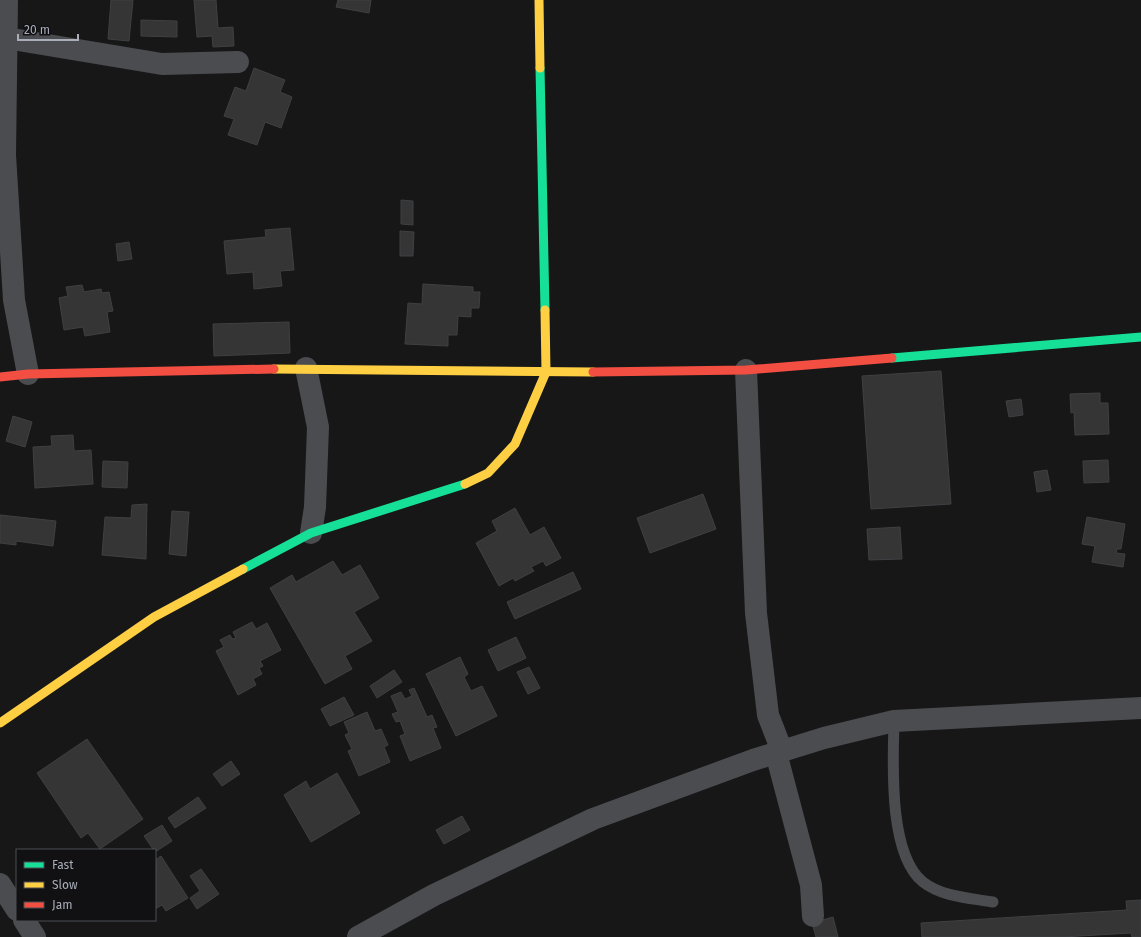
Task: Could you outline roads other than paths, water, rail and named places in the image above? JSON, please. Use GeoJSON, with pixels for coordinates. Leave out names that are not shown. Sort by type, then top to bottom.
{"type":"FeatureCollection","features":[{"type":"Feature","properties":{"kind":"street"},"geometry":{"type":"LineString","coordinates":[[7,0],[5,155],[14,300],[28,374]]}},
{"type":"Feature","properties":{"kind":"street"},"geometry":{"type":"LineString","coordinates":[[0,723],[154,617],[311,533],[457,488],[488,473],[515,444],[546,372],[539,0]]}},
{"type":"Feature","properties":{"kind":"street"},"geometry":{"type":"LineString","coordinates":[[6,38],[162,64],[238,62]]}},
{"type":"Feature","properties":{"kind":"street"},"geometry":{"type":"LineString","coordinates":[[0,377],[28,374],[306,368],[546,372],[746,370],[1141,337]]}},
{"type":"Feature","properties":{"kind":"street"},"geometry":{"type":"LineString","coordinates":[[306,368],[318,427],[315,507],[311,533]]}},
{"type":"Feature","properties":{"kind":"street"},"geometry":{"type":"LineString","coordinates":[[746,370],[756,613],[768,715],[779,752],[811,885],[813,916]]}},
{"type":"Feature","properties":{"kind":"street"},"geometry":{"type":"LineString","coordinates":[[358,937],[434,895],[593,819],[779,752],[824,738],[894,721],[1141,708]]}},
{"type":"Feature","properties":{"kind":"street"},"geometry":{"type":"LineString","coordinates":[[0,884],[16,908]]}},
{"type":"Feature","properties":{"kind":"street"},"geometry":{"type":"LineString","coordinates":[[25,921],[35,937]]}},
{"type":"Feature","properties":{"kind":"lane"},"geometry":{"type":"LineString","coordinates":[[894,721],[892,780],[900,839],[911,867],[923,882],[946,894],[993,902]]}}]}
